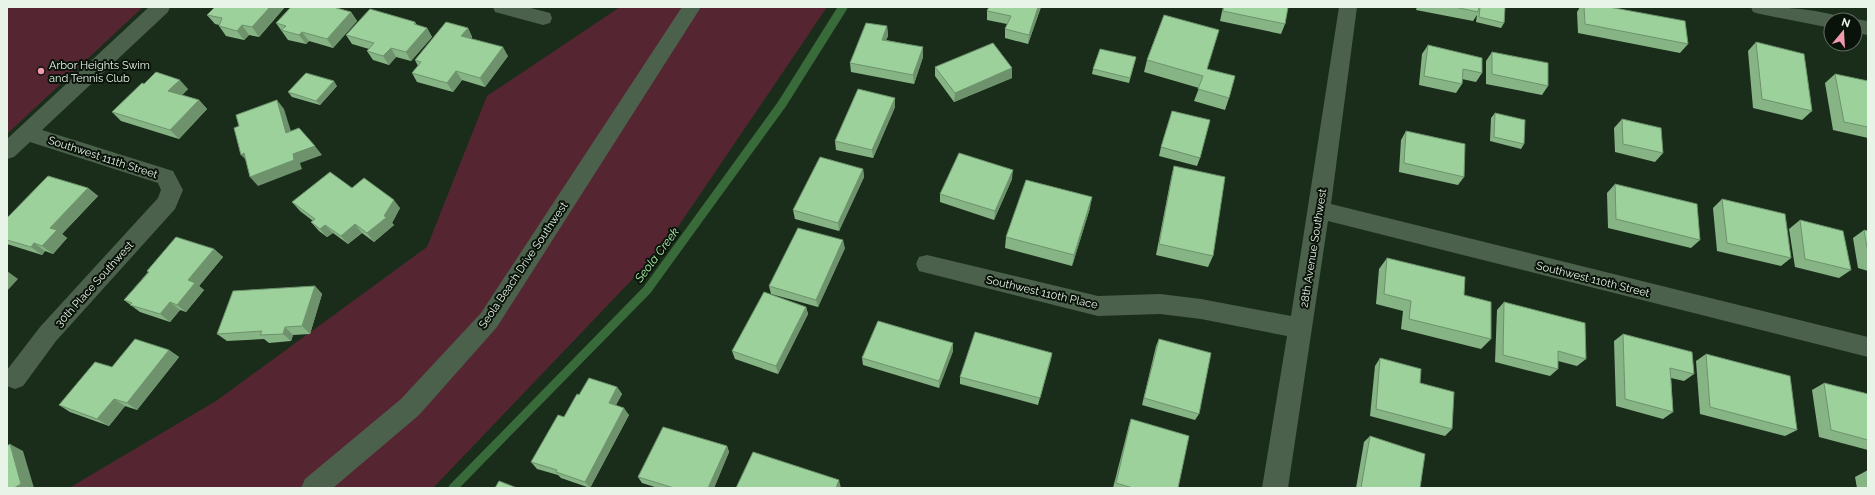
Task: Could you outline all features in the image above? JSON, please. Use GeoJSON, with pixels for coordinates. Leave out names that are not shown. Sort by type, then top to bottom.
{"type":"FeatureCollection","features":[{"type":"Feature","properties":{"kind":"street"},"geometry":{"type":"LineString","coordinates":[[7,151],[161,7]]}},
{"type":"Feature","properties":{"kind":"street"},"geometry":{"type":"LineString","coordinates":[[502,7],[543,18]]}},
{"type":"Feature","properties":{"kind":"street","name":"Seola Beach Drive Southwest"},"geometry":{"type":"LineString","coordinates":[[314,488],[410,407],[489,320],[692,7]]}},
{"type":"Feature","properties":{"kind":"street","name":"28th Avenue Southwest"},"geometry":{"type":"LineString","coordinates":[[1275,488],[1319,210],[1348,7]]}},
{"type":"Feature","properties":{"kind":"street"},"geometry":{"type":"LineString","coordinates":[[1760,7],[1823,19]]}},
{"type":"Feature","properties":{"kind":"street","name":"Southwest 111th Street"},"geometry":{"type":"LineString","coordinates":[[26,133],[166,177],[172,190]]}},
{"type":"Feature","properties":{"kind":"street","name":"30th Place Southwest"},"geometry":{"type":"LineString","coordinates":[[15,378],[48,334],[167,202],[172,190]]}},
{"type":"Feature","properties":{"kind":"street","name":"Southwest 110th Street"},"geometry":{"type":"LineString","coordinates":[[1319,210],[1868,347]]}},
{"type":"Feature","properties":{"kind":"street","name":"Southwest 110th Place"},"geometry":{"type":"LineString","coordinates":[[927,264],[1098,306],[1160,304],[1201,309],[1300,328]]}},
{"type":"Feature","properties":{"kind":"shaded area","name":"Arbor Heights Swim and Tennis Club"},"geometry":{"type":"Polygon","coordinates":[[[7,7],[143,7],[7,134],[7,7]]]}},
{"type":"Feature","properties":{"kind":"shaded area"},"geometry":{"type":"Polygon","coordinates":[[[620,7],[827,7],[667,243],[433,488],[69,488],[216,401],[427,247],[487,96],[620,7]]]}},
{"type":"Feature","properties":{"kind":"building"},"geometry":{"type":"Polygon","coordinates":[[[215,7],[270,7],[252,27],[242,25],[237,31],[219,26],[222,18],[207,15],[215,7]]]}},
{"type":"Feature","properties":{"kind":"building"},"geometry":{"type":"Polygon","coordinates":[[[291,7],[333,7],[351,12],[327,39],[302,32],[299,35],[281,30],[286,26],[276,23],[291,7]]]}},
{"type":"Feature","properties":{"kind":"building"},"geometry":{"type":"Polygon","coordinates":[[[989,7],[1038,7],[1029,35],[1005,29],[1011,16],[987,11],[989,7]]]}},
{"type":"Feature","properties":{"kind":"building"},"geometry":{"type":"Polygon","coordinates":[[[1224,7],[1288,7],[1285,24],[1223,11],[1224,7]]]}},
{"type":"Feature","properties":{"kind":"building"},"geometry":{"type":"Polygon","coordinates":[[[1455,7],[1479,7],[1478,12],[1455,7]]]}},
{"type":"Feature","properties":{"kind":"building"},"geometry":{"type":"Polygon","coordinates":[[[1480,7],[1505,7],[1504,23],[1479,17],[1480,7]]]}},
{"type":"Feature","properties":{"kind":"building"},"geometry":{"type":"Polygon","coordinates":[[[1584,7],[1609,7],[1685,21],[1688,44],[1585,24],[1584,7]]]}},
{"type":"Feature","properties":{"kind":"building"},"geometry":{"type":"Polygon","coordinates":[[[370,9],[415,22],[414,24],[427,28],[406,52],[391,48],[383,56],[367,51],[374,43],[346,35],[370,9]]]}},
{"type":"Feature","properties":{"kind":"building"},"geometry":{"type":"Polygon","coordinates":[[[1164,15],[1219,30],[1207,69],[1235,76],[1229,98],[1198,89],[1203,76],[1147,60],[1164,15]]]}},
{"type":"Feature","properties":{"kind":"building"},"geometry":{"type":"Polygon","coordinates":[[[446,22],[468,28],[461,36],[503,47],[480,78],[456,71],[447,83],[412,73],[421,62],[415,60],[446,22]]]}},
{"type":"Feature","properties":{"kind":"building"},"geometry":{"type":"Polygon","coordinates":[[[866,23],[887,26],[882,40],[923,47],[913,75],[850,63],[866,23]]]}},
{"type":"Feature","properties":{"kind":"building"},"geometry":{"type":"Polygon","coordinates":[[[1756,42],[1804,54],[1812,111],[1762,99],[1756,42]]]}},
{"type":"Feature","properties":{"kind":"building"},"geometry":{"type":"Polygon","coordinates":[[[993,43],[1012,68],[955,93],[935,67],[993,43]]]}},
{"type":"Feature","properties":{"kind":"building"},"geometry":{"type":"Polygon","coordinates":[[[1428,45],[1482,58],[1482,73],[1463,69],[1462,84],[1424,76],[1428,45]]]}},
{"type":"Feature","properties":{"kind":"building"},"geometry":{"type":"Polygon","coordinates":[[[1100,49],[1136,57],[1130,78],[1093,69],[1100,49]]]}},
{"type":"Feature","properties":{"kind":"building"},"geometry":{"type":"Polygon","coordinates":[[[1492,52],[1548,63],[1548,86],[1492,74],[1492,52]]]}},
{"type":"Feature","properties":{"kind":"building"},"geometry":{"type":"Polygon","coordinates":[[[156,72],[180,80],[168,91],[199,100],[170,130],[112,112],[142,83],[144,84],[156,72]]]}},
{"type":"Feature","properties":{"kind":"building"},"geometry":{"type":"Polygon","coordinates":[[[306,73],[334,81],[316,101],[288,92],[306,73]]]}},
{"type":"Feature","properties":{"kind":"building"},"geometry":{"type":"Polygon","coordinates":[[[1835,74],[1868,81],[1868,127],[1844,122],[1835,74]]]}},
{"type":"Feature","properties":{"kind":"building"},"geometry":{"type":"Polygon","coordinates":[[[858,89],[895,98],[872,150],[835,141],[858,89]]]}},
{"type":"Feature","properties":{"kind":"building"},"geometry":{"type":"Polygon","coordinates":[[[277,100],[286,133],[299,128],[315,146],[293,154],[294,160],[250,177],[244,153],[241,155],[234,128],[239,126],[236,115],[277,100]]]}},
{"type":"Feature","properties":{"kind":"building"},"geometry":{"type":"Polygon","coordinates":[[[1172,111],[1210,120],[1200,158],[1161,147],[1172,111]]]}},
{"type":"Feature","properties":{"kind":"building"},"geometry":{"type":"Polygon","coordinates":[[[1495,113],[1525,120],[1524,144],[1494,137],[1495,113]]]}},
{"type":"Feature","properties":{"kind":"building"},"geometry":{"type":"Polygon","coordinates":[[[1622,119],[1661,128],[1663,153],[1623,144],[1622,119]]]}},
{"type":"Feature","properties":{"kind":"building"},"geometry":{"type":"Polygon","coordinates":[[[1406,131],[1465,144],[1464,177],[1404,163],[1406,131]]]}},
{"type":"Feature","properties":{"kind":"building"},"geometry":{"type":"Polygon","coordinates":[[[959,153],[1013,170],[995,211],[940,194],[959,153]]]}},
{"type":"Feature","properties":{"kind":"building"},"geometry":{"type":"Polygon","coordinates":[[[820,157],[863,169],[838,223],[793,210],[820,157]]]}},
{"type":"Feature","properties":{"kind":"building"},"geometry":{"type":"Polygon","coordinates":[[[1174,166],[1225,177],[1213,256],[1159,244],[1174,166]]]}},
{"type":"Feature","properties":{"kind":"building"},"geometry":{"type":"Polygon","coordinates":[[[330,172],[352,188],[364,178],[394,200],[384,216],[387,217],[367,233],[355,224],[341,236],[325,225],[320,229],[311,222],[315,219],[292,202],[330,172]]]}},
{"type":"Feature","properties":{"kind":"building"},"geometry":{"type":"Polygon","coordinates":[[[48,176],[88,188],[50,228],[57,230],[42,246],[34,243],[31,247],[7,240],[7,218],[48,176]]]}},
{"type":"Feature","properties":{"kind":"building"},"geometry":{"type":"Polygon","coordinates":[[[1026,180],[1092,197],[1074,255],[1006,237],[1026,180]]]}},
{"type":"Feature","properties":{"kind":"building"},"geometry":{"type":"Polygon","coordinates":[[[1615,184],[1697,204],[1700,240],[1616,219],[1615,184]]]}},
{"type":"Feature","properties":{"kind":"building"},"geometry":{"type":"Polygon","coordinates":[[[1722,199],[1785,214],[1791,258],[1727,243],[1722,199]]]}},
{"type":"Feature","properties":{"kind":"building"},"geometry":{"type":"Polygon","coordinates":[[[1800,220],[1843,231],[1851,270],[1805,259],[1800,220]]]}},
{"type":"Feature","properties":{"kind":"building"},"geometry":{"type":"Polygon","coordinates":[[[798,228],[843,240],[816,300],[769,286],[798,228]]]}},
{"type":"Feature","properties":{"kind":"building"},"geometry":{"type":"Polygon","coordinates":[[[1864,230],[1868,231],[1868,253],[1864,230]]]}},
{"type":"Feature","properties":{"kind":"building"},"geometry":{"type":"Polygon","coordinates":[[[176,237],[214,249],[188,280],[195,283],[177,305],[170,302],[160,314],[130,305],[132,303],[124,300],[149,272],[147,271],[176,237]]]}},
{"type":"Feature","properties":{"kind":"building"},"geometry":{"type":"Polygon","coordinates":[[[1387,258],[1465,277],[1464,295],[1491,302],[1491,339],[1409,319],[1411,301],[1384,294],[1387,258]]]}},
{"type":"Feature","properties":{"kind":"building"},"geometry":{"type":"Polygon","coordinates":[[[315,286],[302,326],[285,327],[283,334],[260,335],[262,331],[217,334],[233,291],[315,286]]]}},
{"type":"Feature","properties":{"kind":"building"},"geometry":{"type":"Polygon","coordinates":[[[764,292],[806,307],[776,366],[732,351],[764,292]]]}},
{"type":"Feature","properties":{"kind":"building"},"geometry":{"type":"Polygon","coordinates":[[[1504,302],[1585,323],[1586,359],[1558,351],[1558,369],[1503,355],[1504,302]]]}},
{"type":"Feature","properties":{"kind":"building"},"geometry":{"type":"Polygon","coordinates":[[[878,321],[953,343],[939,381],[862,358],[878,321]]]}},
{"type":"Feature","properties":{"kind":"building"},"geometry":{"type":"Polygon","coordinates":[[[975,332],[1052,353],[1040,398],[960,377],[975,332]]]}},
{"type":"Feature","properties":{"kind":"building"},"geometry":{"type":"Polygon","coordinates":[[[1623,334],[1692,352],[1694,374],[1670,368],[1673,412],[1625,399],[1623,334]]]}},
{"type":"Feature","properties":{"kind":"building"},"geometry":{"type":"Polygon","coordinates":[[[135,339],[169,350],[127,403],[114,399],[97,419],[59,405],[95,362],[112,367],[135,339]]]}},
{"type":"Feature","properties":{"kind":"building"},"geometry":{"type":"Polygon","coordinates":[[[1159,339],[1211,353],[1199,414],[1144,398],[1159,339]]]}},
{"type":"Feature","properties":{"kind":"building"},"geometry":{"type":"Polygon","coordinates":[[[1706,354],[1790,376],[1797,430],[1710,407],[1706,354]]]}},
{"type":"Feature","properties":{"kind":"building"},"geometry":{"type":"Polygon","coordinates":[[[1380,358],[1421,369],[1420,383],[1454,392],[1452,429],[1376,409],[1380,358]]]}},
{"type":"Feature","properties":{"kind":"building"},"geometry":{"type":"Polygon","coordinates":[[[589,378],[617,387],[609,403],[624,408],[585,482],[556,472],[557,470],[531,462],[558,415],[564,417],[577,394],[579,395],[589,378]]]}},
{"type":"Feature","properties":{"kind":"building"},"geometry":{"type":"Polygon","coordinates":[[[1824,383],[1868,394],[1868,440],[1831,430],[1824,383]]]}},
{"type":"Feature","properties":{"kind":"building"},"geometry":{"type":"Polygon","coordinates":[[[1131,419],[1189,436],[1178,488],[1133,488],[1116,483],[1131,419]]]}},
{"type":"Feature","properties":{"kind":"building"},"geometry":{"type":"Polygon","coordinates":[[[663,427],[727,446],[708,488],[674,488],[638,477],[663,427]]]}},
{"type":"Feature","properties":{"kind":"building"},"geometry":{"type":"Polygon","coordinates":[[[1370,436],[1425,454],[1420,488],[1361,488],[1370,436]]]}},
{"type":"Feature","properties":{"kind":"building"},"geometry":{"type":"Polygon","coordinates":[[[10,444],[21,484],[14,488],[7,488],[7,446],[10,444]]]}},
{"type":"Feature","properties":{"kind":"building"},"geometry":{"type":"Polygon","coordinates":[[[753,452],[839,480],[836,488],[736,488],[753,452]]]}},
{"type":"Feature","properties":{"kind":"building"},"geometry":{"type":"Polygon","coordinates":[[[499,481],[517,488],[495,488],[499,481]]]}},
{"type":"Feature","properties":{"kind":"waterway","name":"Seola Creek"},"geometry":{"type":"LineString","coordinates":[[453,488],[647,290],[782,104],[843,7]]}},
{"type":"Feature","properties":{"kind":"place","name":"Arbor Heights Swim and Tennis Club"},"geometry":{"type":"Point","coordinates":[41,71]}}]}
